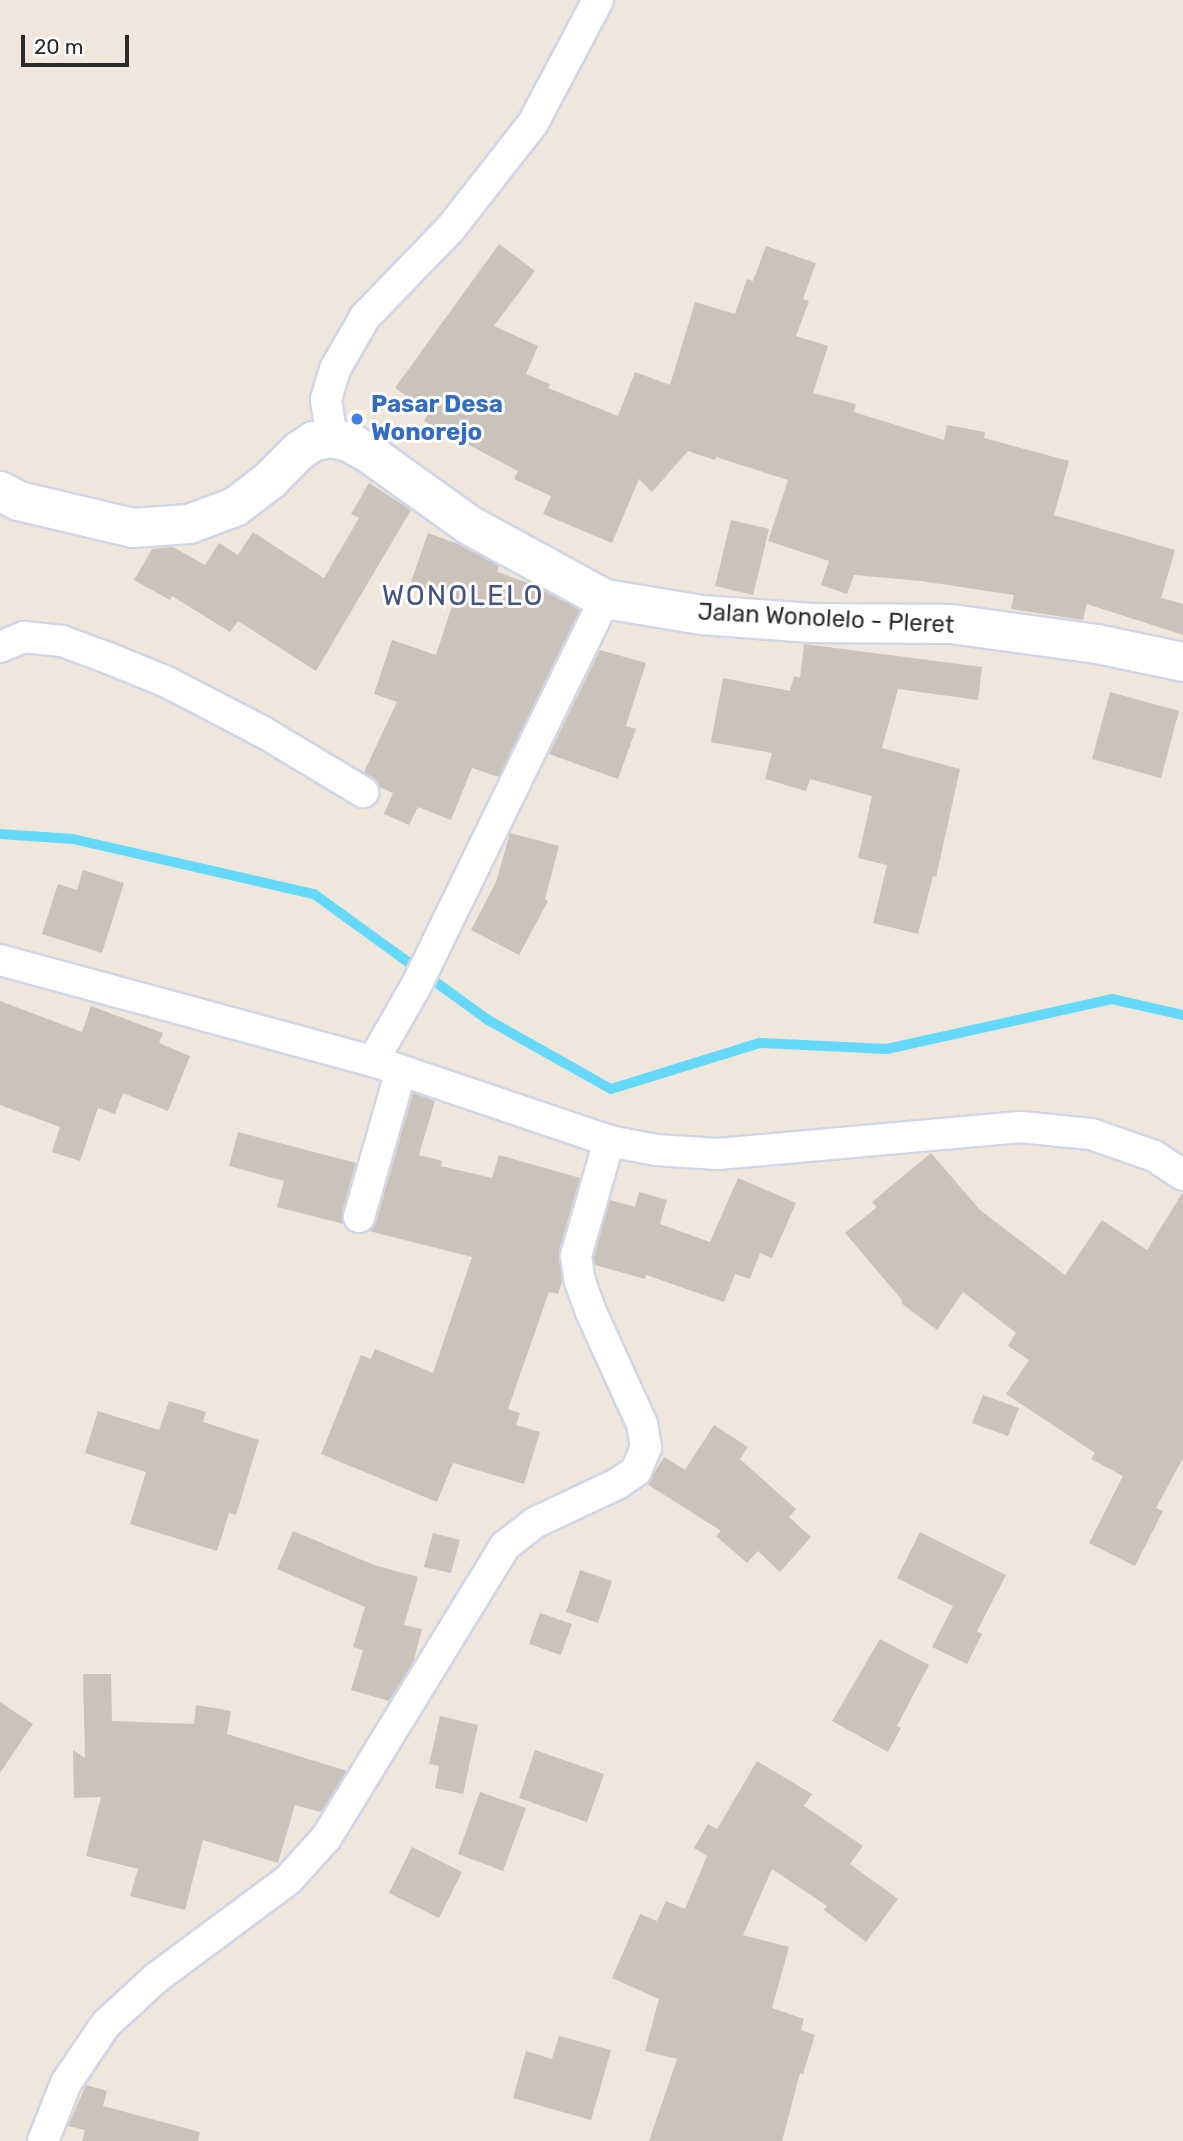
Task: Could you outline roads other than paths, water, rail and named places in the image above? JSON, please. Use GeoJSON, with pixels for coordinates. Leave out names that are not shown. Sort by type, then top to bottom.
{"type":"FeatureCollection","features":[{"type":"Feature","properties":{"kind":"main road"},"geometry":{"type":"LineString","coordinates":[[0,491],[32,504],[133,528],[189,524],[235,508],[299,451],[314,441],[332,438]]}},
{"type":"Feature","properties":{"kind":"main road","name":"Jalan Wonolelo - Pleret"},"geometry":{"type":"LineString","coordinates":[[332,438],[370,454],[469,526],[605,599],[702,615],[812,623],[951,624],[1097,644],[1183,662]]}},
{"type":"Feature","properties":{"kind":"street"},"geometry":{"type":"LineString","coordinates":[[332,438],[326,398],[335,369],[365,317],[451,228],[533,123],[598,0]]}},
{"type":"Feature","properties":{"kind":"street"},"geometry":{"type":"LineString","coordinates":[[359,1217],[387,1066],[416,986],[605,599]]}},
{"type":"Feature","properties":{"kind":"street"},"geometry":{"type":"LineString","coordinates":[[0,647],[24,637],[62,640],[108,658],[167,682],[263,732],[363,792]]}},
{"type":"Feature","properties":{"kind":"street"},"geometry":{"type":"LineString","coordinates":[[0,960],[387,1066],[610,1141],[656,1150],[718,1154],[1021,1127],[1090,1133],[1154,1156],[1183,1175]]}},
{"type":"Feature","properties":{"kind":"street"},"geometry":{"type":"LineString","coordinates":[[43,2141],[66,2083],[106,2024],[156,1978],[288,1880],[326,1838],[505,1546],[534,1523],[617,1484],[636,1471],[646,1448],[642,1424],[591,1312],[580,1282],[576,1256],[610,1141]]}},
{"type":"Feature","properties":{"kind":"waterway"},"geometry":{"type":"LineString","coordinates":[[0,834],[73,839],[314,894],[488,1020],[611,1089],[760,1043],[887,1049],[1112,999],[1183,1015]]}},
{"type":"Feature","properties":{"kind":"place","name":"Pasar Desa Wonorejo"},"geometry":{"type":"Point","coordinates":[357,419]}},
{"type":"Feature","properties":{"kind":"district","name":"WONOLELO"},"geometry":{"type":"Point","coordinates":[463,596]}}]}
